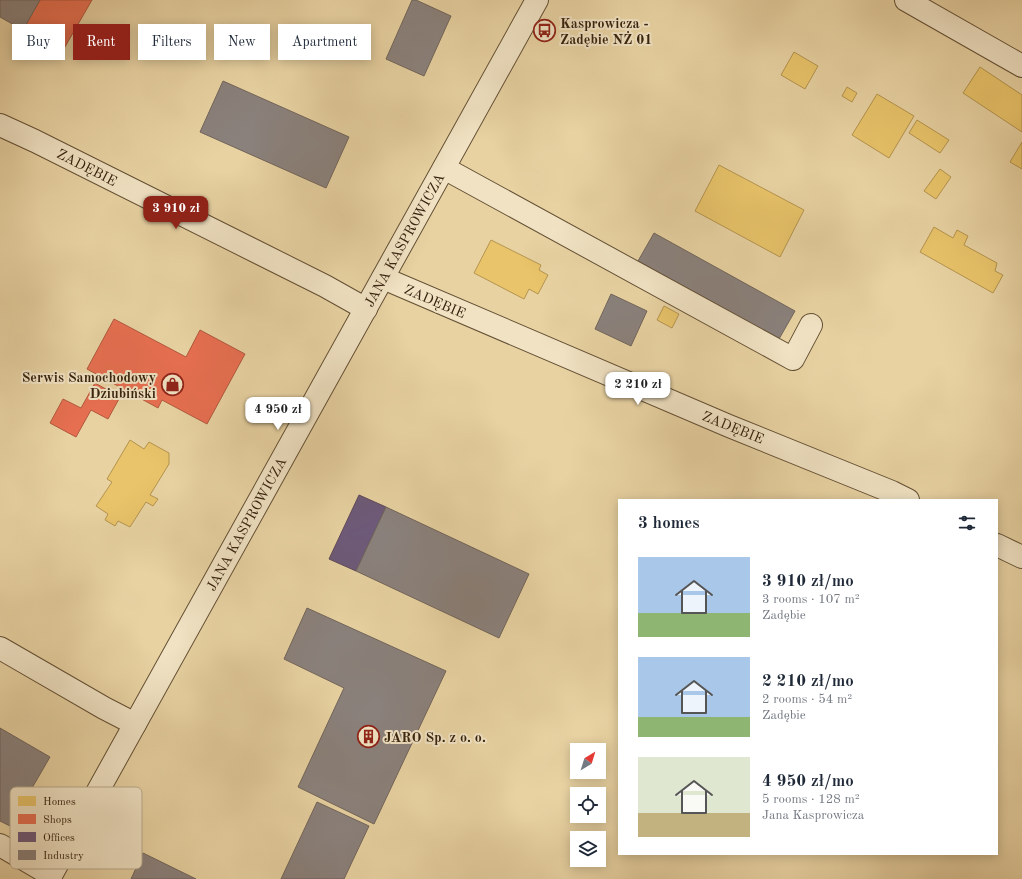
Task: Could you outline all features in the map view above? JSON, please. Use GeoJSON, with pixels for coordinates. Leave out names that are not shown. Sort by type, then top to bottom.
{"type":"FeatureCollection","features":[{"type":"Feature","properties":{"kind":"street","name":"JANA KASPROWICZA"},"geometry":{"type":"LineString","coordinates":[[100,787],[537,0]]}},
{"type":"Feature","properties":{"kind":"street"},"geometry":{"type":"LineString","coordinates":[[906,0],[1022,66]]}},
{"type":"Feature","properties":{"kind":"street","name":"ZADĘBIE"},"geometry":{"type":"LineString","coordinates":[[0,125],[311,279],[366,309]]}},
{"type":"Feature","properties":{"kind":"street"},"geometry":{"type":"LineString","coordinates":[[444,168],[793,358],[811,325]]}},
{"type":"Feature","properties":{"kind":"street","name":"ZADĘBIE"},"geometry":{"type":"LineString","coordinates":[[383,278],[729,426],[906,499]]}},
{"type":"Feature","properties":{"kind":"street"},"geometry":{"type":"LineString","coordinates":[[998,545],[1022,557]]}},
{"type":"Feature","properties":{"kind":"street"},"geometry":{"type":"LineString","coordinates":[[0,648],[104,708],[135,724]]}},
{"type":"Feature","properties":{"kind":"street"},"geometry":{"type":"LineString","coordinates":[[0,846],[10,852]]}},
{"type":"Feature","properties":{"kind":"street"},"geometry":{"type":"LineString","coordinates":[[37,869],[50,877]]}},
{"type":"Feature","properties":{"kind":"building: Homes"},"geometry":{"type":"Polygon","coordinates":[[[794,52],[818,66],[805,89],[781,75],[794,52]]]}},
{"type":"Feature","properties":{"kind":"building: Homes"},"geometry":{"type":"Polygon","coordinates":[[[980,67],[1022,95],[1022,132],[963,93],[980,67]]]}},
{"type":"Feature","properties":{"kind":"building: Homes"},"geometry":{"type":"Polygon","coordinates":[[[847,87],[857,93],[852,102],[842,96],[847,87]]]}},
{"type":"Feature","properties":{"kind":"building: Homes"},"geometry":{"type":"Polygon","coordinates":[[[877,94],[914,116],[889,158],[852,135],[877,94]]]}},
{"type":"Feature","properties":{"kind":"building: Homes"},"geometry":{"type":"Polygon","coordinates":[[[917,120],[949,140],[940,153],[909,133],[917,120]]]}},
{"type":"Feature","properties":{"kind":"building: Homes"},"geometry":{"type":"Polygon","coordinates":[[[1022,142],[1022,169],[1010,162],[1022,142]]]}},
{"type":"Feature","properties":{"kind":"building: Homes"},"geometry":{"type":"Polygon","coordinates":[[[719,165],[804,210],[780,257],[695,211],[719,165]]]}},
{"type":"Feature","properties":{"kind":"building: Homes"},"geometry":{"type":"Polygon","coordinates":[[[940,169],[951,177],[936,199],[924,191],[940,169]]]}},
{"type":"Feature","properties":{"kind":"building: Homes"},"geometry":{"type":"Polygon","coordinates":[[[934,227],[953,238],[957,230],[968,236],[964,245],[997,263],[995,271],[1003,275],[993,293],[920,252],[934,227]]]}},
{"type":"Feature","properties":{"kind":"building: Homes"},"geometry":{"type":"Polygon","coordinates":[[[491,240],[541,265],[539,270],[548,275],[538,294],[529,289],[524,299],[474,273],[491,240]]]}},
{"type":"Feature","properties":{"kind":"building: Homes"},"geometry":{"type":"Polygon","coordinates":[[[664,306],[679,314],[672,328],[657,320],[664,306]]]}},
{"type":"Feature","properties":{"kind":"building: Homes"},"geometry":{"type":"Polygon","coordinates":[[[130,440],[144,449],[149,442],[169,453],[169,464],[150,495],[158,499],[153,506],[146,502],[130,527],[118,521],[115,526],[105,520],[108,514],[96,506],[112,482],[107,479],[130,440]]]}},
{"type":"Feature","properties":{"kind":"building: Shops"},"geometry":{"type":"Polygon","coordinates":[[[40,0],[92,0],[78,24],[73,24],[73,33],[65,47],[65,24],[26,24],[40,0]]]}},
{"type":"Feature","properties":{"kind":"building: Shops","name":"Serwis Samochodowy Dziubiński"},"geometry":{"type":"Polygon","coordinates":[[[114,319],[186,357],[200,330],[245,354],[207,424],[162,400],[158,408],[87,369],[114,319]]]}},
{"type":"Feature","properties":{"kind":"building: Shops"},"geometry":{"type":"Polygon","coordinates":[[[95,383],[120,397],[108,419],[91,410],[76,437],[50,423],[63,399],[81,408],[95,383]]]}},
{"type":"Feature","properties":{"kind":"building: Offices"},"geometry":{"type":"Polygon","coordinates":[[[359,495],[386,507],[356,571],[329,559],[359,495]]]}},
{"type":"Feature","properties":{"kind":"building: Industry"},"geometry":{"type":"Polygon","coordinates":[[[0,0],[40,0],[26,24],[12,24],[0,17],[0,0]]]}},
{"type":"Feature","properties":{"kind":"building: Industry"},"geometry":{"type":"Polygon","coordinates":[[[412,0],[416,0],[451,16],[424,76],[386,59],[412,0]]]}},
{"type":"Feature","properties":{"kind":"building: Industry"},"geometry":{"type":"Polygon","coordinates":[[[223,81],[349,137],[326,188],[200,132],[223,81]]]}},
{"type":"Feature","properties":{"kind":"building: Industry"},"geometry":{"type":"Polygon","coordinates":[[[654,233],[795,311],[779,339],[638,261],[654,233]]]}},
{"type":"Feature","properties":{"kind":"building: Industry"},"geometry":{"type":"Polygon","coordinates":[[[611,294],[647,311],[631,346],[595,329],[611,294]]]}},
{"type":"Feature","properties":{"kind":"building: Industry"},"geometry":{"type":"Polygon","coordinates":[[[386,507],[529,574],[499,638],[356,571],[386,507]]]}},
{"type":"Feature","properties":{"kind":"building: Industry","name":"JARO Sp. z o. o."},"geometry":{"type":"Polygon","coordinates":[[[307,608],[446,671],[374,824],[298,787],[344,688],[284,659],[307,608]]]}},
{"type":"Feature","properties":{"kind":"building: Industry"},"geometry":{"type":"Polygon","coordinates":[[[0,728],[50,757],[33,787],[10,787],[10,826],[0,821],[0,728]]]}},
{"type":"Feature","properties":{"kind":"building: Industry"},"geometry":{"type":"Polygon","coordinates":[[[317,802],[369,826],[344,879],[281,879],[317,802]]]}},
{"type":"Feature","properties":{"kind":"building: Industry"},"geometry":{"type":"Polygon","coordinates":[[[143,853],[196,879],[131,879],[136,869],[142,869],[143,853]]]}},
{"type":"Feature","properties":{"kind":"place","name":"Kasprowicza - Zadębie NŻ 01"},"geometry":{"type":"Point","coordinates":[544,31]}},
{"type":"Feature","properties":{"kind":"place","name":"Serwis Samochodowy Dziubiński"},"geometry":{"type":"Point","coordinates":[172,385]}},
{"type":"Feature","properties":{"kind":"place","name":"JARO Sp. z o. o."},"geometry":{"type":"Point","coordinates":[368,737]}}]}
